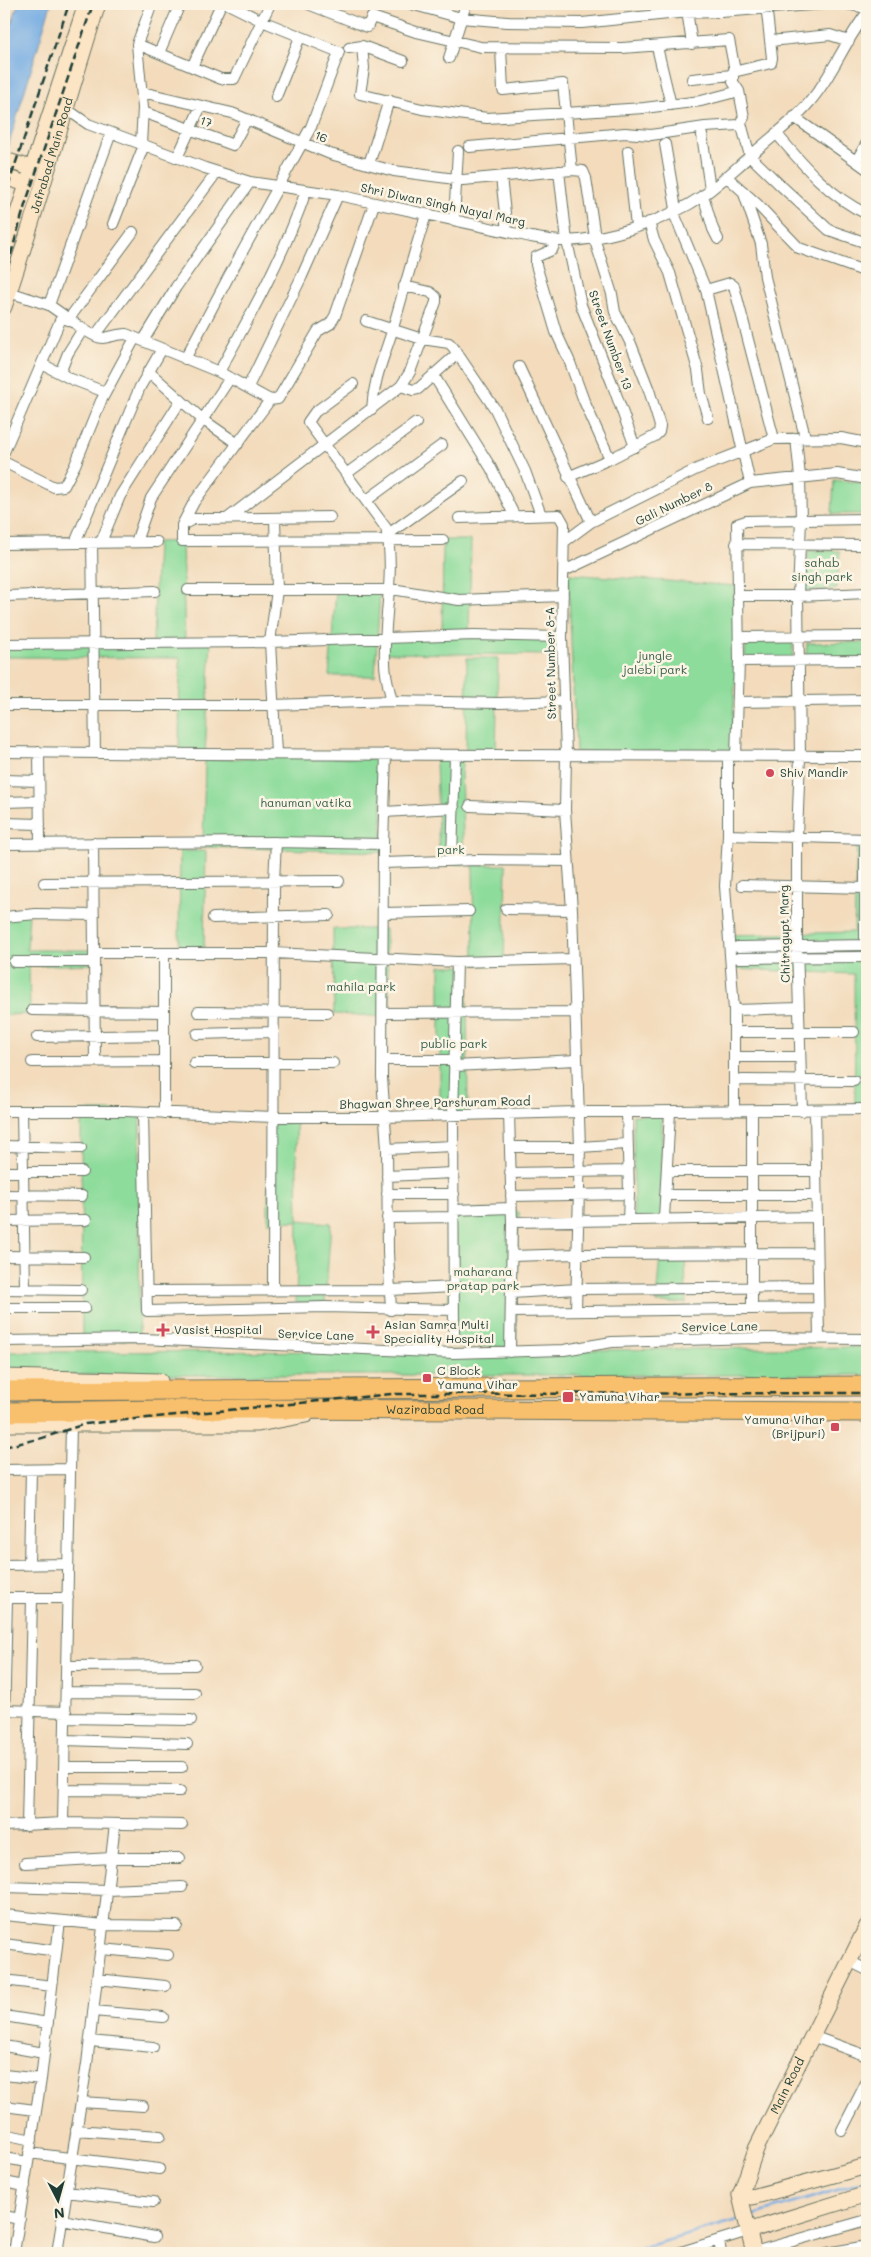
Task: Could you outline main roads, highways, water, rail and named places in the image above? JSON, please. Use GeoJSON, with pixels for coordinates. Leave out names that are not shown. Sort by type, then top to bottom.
{"type":"FeatureCollection","features":[{"type":"Feature","properties":{"kind":"highway","name":"Wazirabad Road"},"geometry":{"type":"LineString","coordinates":[[4,1391],[867,1386]]}},
{"type":"Feature","properties":{"kind":"highway","name":"Wazirabad Road"},"geometry":{"type":"LineString","coordinates":[[4,1412],[245,1409],[867,1412]]}},
{"type":"Feature","properties":{"kind":"main road","name":"Jafrabad Main Road"},"geometry":{"type":"LineString","coordinates":[[4,255],[86,4]]}},
{"type":"Feature","properties":{"kind":"main road","name":"Jafrabad Main Road"},"geometry":{"type":"LineString","coordinates":[[4,307],[30,229],[65,108],[98,4]]}},
{"type":"Feature","properties":{"kind":"main road"},"geometry":{"type":"LineString","coordinates":[[4,160],[32,168]]}},
{"type":"Feature","properties":{"kind":"main road"},"geometry":{"type":"LineString","coordinates":[[4,177],[27,184]]}},
{"type":"Feature","properties":{"kind":"main road"},"geometry":{"type":"LineString","coordinates":[[4,1377],[276,1384],[330,1389]]}},
{"type":"Feature","properties":{"kind":"main road"},"geometry":{"type":"LineString","coordinates":[[4,1424],[258,1424],[335,1410]]}},
{"type":"Feature","properties":{"kind":"main road","name":"Main Road"},"geometry":{"type":"LineString","coordinates":[[740,2197],[756,2149],[812,2036],[866,1934]]}},
{"type":"Feature","properties":{"kind":"main road"},"geometry":{"type":"LineString","coordinates":[[754,2253],[740,2197],[752,2197],[867,2166]]}},
{"type":"Feature","properties":{"kind":"main road"},"geometry":{"type":"LineString","coordinates":[[747,2230],[867,2194]]}},
{"type":"Feature","properties":{"kind":"water"},"geometry":{"type":"Polygon","coordinates":[[[18,4],[51,4],[4,160],[4,47],[18,4]]]}},
{"type":"Feature","properties":{"kind":"waterway"},"geometry":{"type":"LineString","coordinates":[[751,2216],[867,2181]]}},
{"type":"Feature","properties":{"kind":"waterway"},"geometry":{"type":"LineString","coordinates":[[625,2253],[741,2219]]}},
{"type":"Feature","properties":{"kind":"railway"},"geometry":{"type":"LineString","coordinates":[[4,198],[69,4]]}},
{"type":"Feature","properties":{"kind":"railway"},"geometry":{"type":"LineString","coordinates":[[4,278],[25,205],[93,4]]}},
{"type":"Feature","properties":{"kind":"railway"},"geometry":{"type":"LineString","coordinates":[[4,1447],[42,1438],[85,1424],[392,1394],[867,1393]]}},
{"type":"Feature","properties":{"kind":"place","name":"Shiv Mandir"},"geometry":{"type":"Point","coordinates":[770,773]}},
{"type":"Feature","properties":{"kind":"place","name":"Vasist Hospital"},"geometry":{"type":"Point","coordinates":[163,1330]}},
{"type":"Feature","properties":{"kind":"place","name":"Asian Samra Multi Speciality Hospital"},"geometry":{"type":"Point","coordinates":[373,1332]}},
{"type":"Feature","properties":{"kind":"place","name":"C Block Yamuna Vihar"},"geometry":{"type":"Point","coordinates":[427,1378]}},
{"type":"Feature","properties":{"kind":"place","name":"Yamuna Vihar"},"geometry":{"type":"Point","coordinates":[568,1397]}},
{"type":"Feature","properties":{"kind":"place","name":"Yamuna Vihar (Brijpuri)"},"geometry":{"type":"Point","coordinates":[835,1427]}},
{"type":"Feature","properties":{"kind":"park label","name":"sahab singh park"},"geometry":{"type":"Point","coordinates":[822,570]}},
{"type":"Feature","properties":{"kind":"park label","name":"jungle jalebi park"},"geometry":{"type":"Point","coordinates":[655,663]}},
{"type":"Feature","properties":{"kind":"park label","name":"hanuman vatika"},"geometry":{"type":"Point","coordinates":[306,803]}},
{"type":"Feature","properties":{"kind":"park label","name":"park"},"geometry":{"type":"Point","coordinates":[451,850]}},
{"type":"Feature","properties":{"kind":"park label","name":"mahila park"},"geometry":{"type":"Point","coordinates":[361,987]}},
{"type":"Feature","properties":{"kind":"park label","name":"public park"},"geometry":{"type":"Point","coordinates":[454,1044]}},
{"type":"Feature","properties":{"kind":"park label","name":"maharana pratap park"},"geometry":{"type":"Point","coordinates":[483,1279]}}]}
